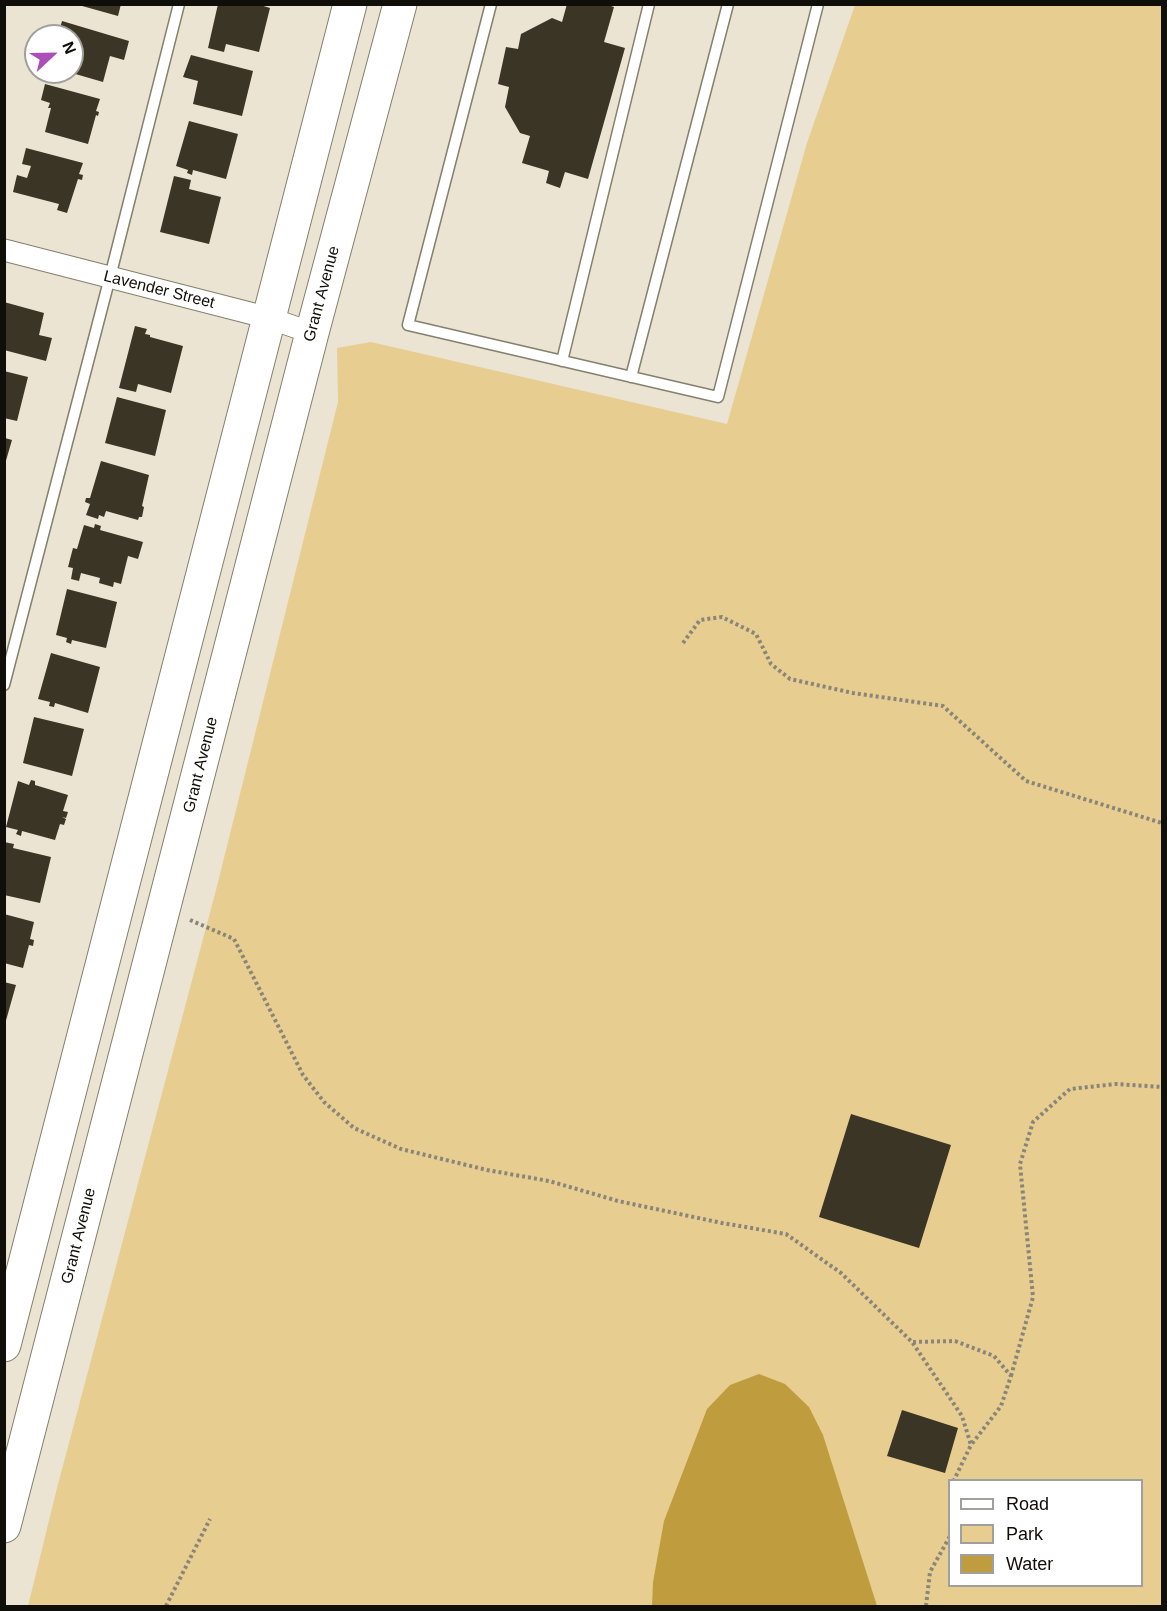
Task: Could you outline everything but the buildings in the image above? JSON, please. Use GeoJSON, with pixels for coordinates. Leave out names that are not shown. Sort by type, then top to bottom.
{"type":"FeatureCollection","features":[{"type":"Feature","properties":{"kind":"main road"},"geometry":{"type":"LineString","coordinates":[[4,1345],[350,4]]}},
{"type":"Feature","properties":{"kind":"main road","name":"Grant Avenue"},"geometry":{"type":"LineString","coordinates":[[4,1526],[312,333],[400,4]]}},
{"type":"Feature","properties":{"kind":"street","name":"Lavender Street"},"geometry":{"type":"LineString","coordinates":[[4,250],[269,318],[312,333]]}},
{"type":"Feature","properties":{"kind":"lane"},"geometry":{"type":"LineString","coordinates":[[4,685],[179,4]]}},
{"type":"Feature","properties":{"kind":"lane"},"geometry":{"type":"LineString","coordinates":[[491,4],[408,325],[718,398],[818,4]]}},
{"type":"Feature","properties":{"kind":"lane"},"geometry":{"type":"LineString","coordinates":[[562,361],[649,4]]}},
{"type":"Feature","properties":{"kind":"lane"},"geometry":{"type":"LineString","coordinates":[[631,377],[728,4]]}},
{"type":"Feature","properties":{"kind":"path"},"geometry":{"type":"LineString","coordinates":[[683,643],[700,620],[722,617],[756,633],[771,664],[790,679],[853,693],[943,706],[1026,780],[1162,823]]}},
{"type":"Feature","properties":{"kind":"path"},"geometry":{"type":"LineString","coordinates":[[163,910],[234,939],[303,1075],[324,1102],[354,1128],[412,1152],[487,1170],[549,1181],[618,1201],[786,1234],[841,1273],[912,1342],[962,1416],[971,1445]]}},
{"type":"Feature","properties":{"kind":"path"},"geometry":{"type":"LineString","coordinates":[[954,1479],[971,1445],[1001,1406],[1033,1297],[1020,1164],[1033,1122],[1070,1089],[1116,1084],[1162,1087]]}},
{"type":"Feature","properties":{"kind":"path"},"geometry":{"type":"LineString","coordinates":[[912,1342],[955,1341],[994,1356],[1011,1376]]}},
{"type":"Feature","properties":{"kind":"path"},"geometry":{"type":"LineString","coordinates":[[166,1606],[210,1519]]}},
{"type":"Feature","properties":{"kind":"path"},"geometry":{"type":"LineString","coordinates":[[926,1606],[930,1572],[948,1540]]}},
{"type":"Feature","properties":{"kind":"green space"},"geometry":{"type":"Polygon","coordinates":[[[855,5],[1162,5],[1162,1606],[28,1606],[57,1488],[216,890],[338,402],[337,348],[371,342],[727,424],[807,143],[855,5]]]}},
{"type":"Feature","properties":{"kind":"water"},"geometry":{"type":"Polygon","coordinates":[[[759,1374],[785,1384],[809,1407],[823,1435],[877,1606],[652,1606],[653,1582],[664,1521],[707,1409],[730,1385],[759,1374]]]}}]}
